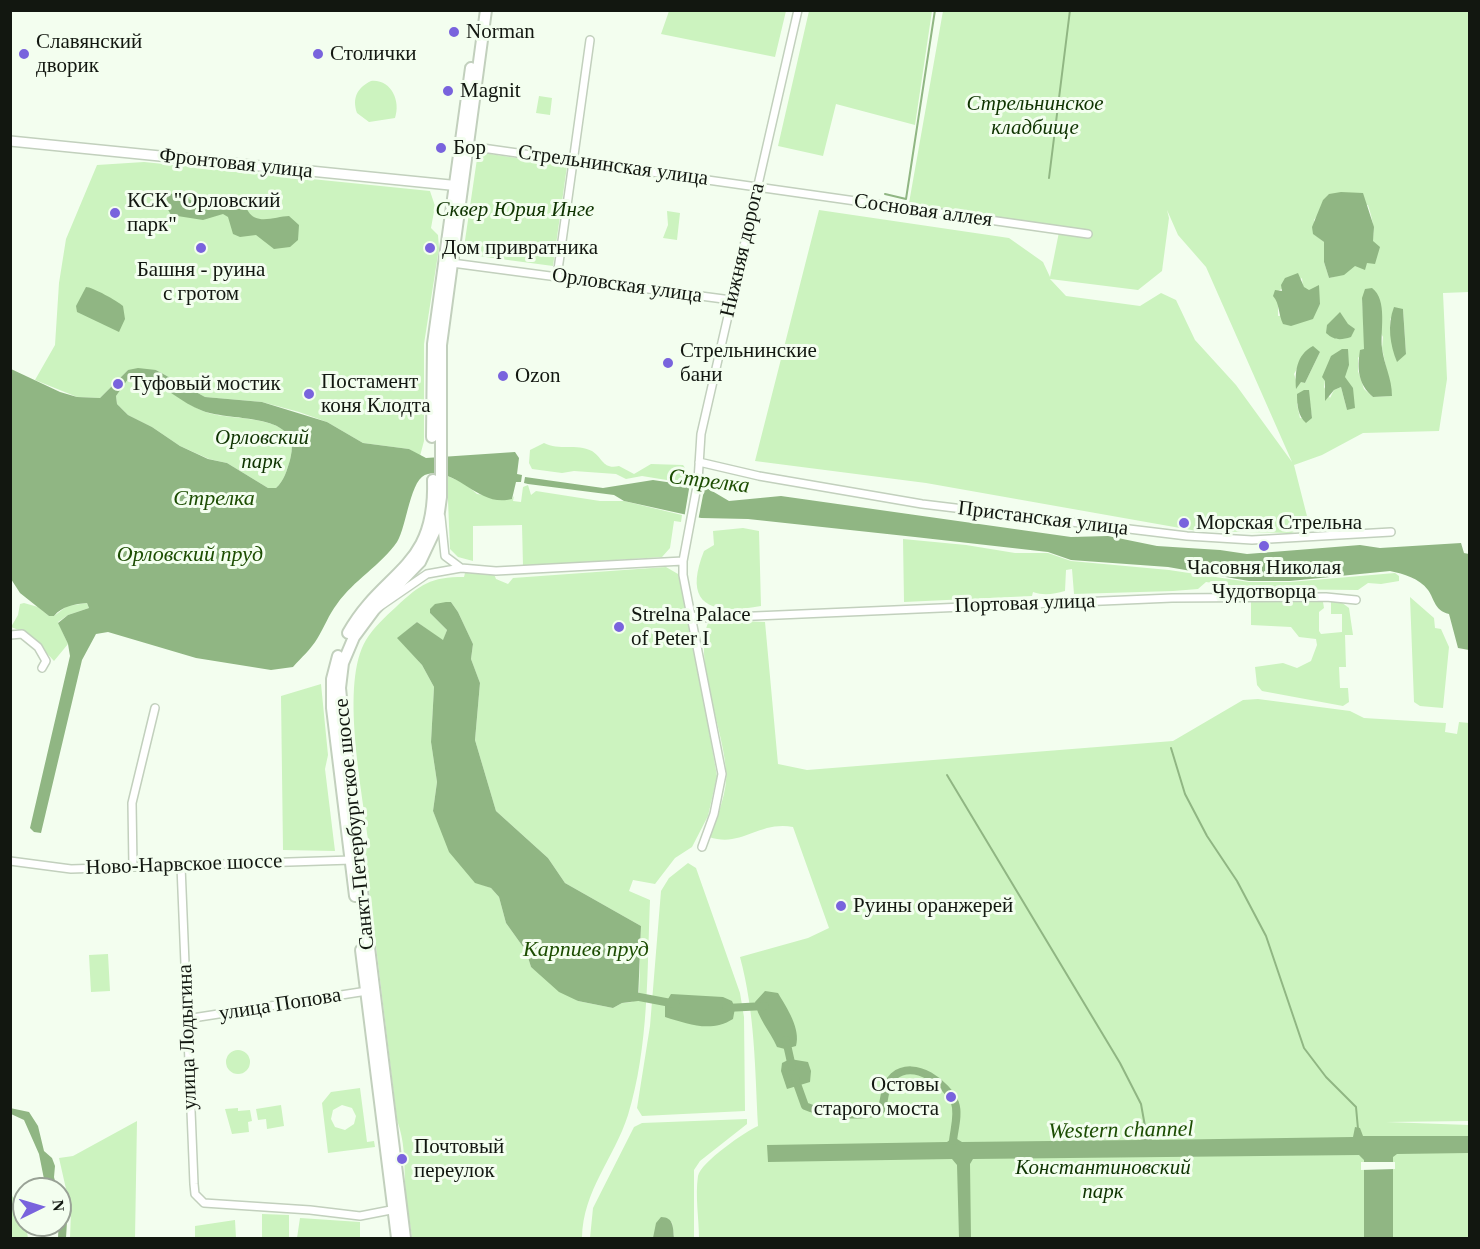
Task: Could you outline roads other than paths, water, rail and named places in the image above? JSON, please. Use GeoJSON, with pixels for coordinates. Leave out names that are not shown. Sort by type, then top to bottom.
{"type":"FeatureCollection","features":[{"type":"Feature","properties":{"kind":"main road","name":"Санкт-Петербургское шоссе"},"geometry":{"type":"LineString","coordinates":[[354,860],[340,688],[348,650],[374,610],[427,552],[433,540],[440,509],[437,484],[433,344],[458,186],[479,10]]}},
{"type":"Feature","properties":{"kind":"main road","name":"Санкт-Петербургское шоссе"},"geometry":{"type":"LineString","coordinates":[[436,451],[441,345],[452,263],[458,186],[468,146],[486,10]]}},
{"type":"Feature","properties":{"kind":"main road","name":"Фронтовая улица"},"geometry":{"type":"LineString","coordinates":[[10,141],[458,186]]}},
{"type":"Feature","properties":{"kind":"main road","name":"Санкт-Петербургское шоссе"},"geometry":{"type":"LineString","coordinates":[[405,1239],[398,1209],[354,860],[332,708],[334,671],[344,641],[357,619],[420,549],[431,518],[437,484]]}},
{"type":"Feature","properties":{"kind":"main road","name":"Санкт-Петербургское шоссе"},"geometry":{"type":"LineString","coordinates":[[397,1239],[398,1209]]}},
{"type":"Feature","properties":{"kind":"street","name":"Нижняя дорога"},"geometry":{"type":"LineString","coordinates":[[702,847],[714,814],[722,774],[693,616],[683,575],[683,561],[698,481],[701,434],[798,10]]}},
{"type":"Feature","properties":{"kind":"street"},"geometry":{"type":"LineString","coordinates":[[557,277],[590,40]]}},
{"type":"Feature","properties":{"kind":"street","name":"Стрельнинская улица"},"geometry":{"type":"LineString","coordinates":[[468,146],[758,186]]}},
{"type":"Feature","properties":{"kind":"street","name":"Сосновая аллея"},"geometry":{"type":"LineString","coordinates":[[758,186],[1088,234]]}},
{"type":"Feature","properties":{"kind":"street","name":"Орловская улица"},"geometry":{"type":"LineString","coordinates":[[452,263],[731,300]]}},
{"type":"Feature","properties":{"kind":"street","name":"Пристанская улица"},"geometry":{"type":"LineString","coordinates":[[699,462],[759,476],[922,504],[1186,536],[1252,540],[1391,532]]}},
{"type":"Feature","properties":{"kind":"street"},"geometry":{"type":"LineString","coordinates":[[440,509],[444,556],[461,568]]}},
{"type":"Feature","properties":{"kind":"street"},"geometry":{"type":"LineString","coordinates":[[374,610],[390,602],[427,574],[461,568],[509,571],[683,561]]}},
{"type":"Feature","properties":{"kind":"street","name":"Портовая улица"},"geometry":{"type":"LineString","coordinates":[[693,616],[709,618],[1172,598],[1326,597],[1356,600]]}},
{"type":"Feature","properties":{"kind":"street"},"geometry":{"type":"LineString","coordinates":[[10,635],[22,634],[38,647],[46,661],[42,668]]}},
{"type":"Feature","properties":{"kind":"street"},"geometry":{"type":"LineString","coordinates":[[133,867],[132,803],[155,708]]}},
{"type":"Feature","properties":{"kind":"street","name":"Ново-Нарвское шоссе"},"geometry":{"type":"LineString","coordinates":[[10,861],[71,870],[354,860]]}},
{"type":"Feature","properties":{"kind":"street","name":"улица Лодыгина"},"geometry":{"type":"LineString","coordinates":[[181,866],[195,1194],[204,1203],[360,1216],[398,1209]]}},
{"type":"Feature","properties":{"kind":"street","name":"улица Попова"},"geometry":{"type":"LineString","coordinates":[[186,1019],[370,991]]}},
{"type":"Feature","properties":{"kind":"water"},"geometry":{"type":"Polygon","coordinates":[[[177,191],[182,192],[190,200],[218,207],[223,206],[232,197],[242,197],[248,211],[256,218],[289,216],[299,225],[298,240],[290,247],[274,249],[256,235],[240,237],[233,234],[228,217],[223,214],[203,220],[171,215],[166,206],[167,196],[177,191]]]}},
{"type":"Feature","properties":{"kind":"water"},"geometry":{"type":"Polygon","coordinates":[[[1363,193],[1374,227],[1373,241],[1380,247],[1375,264],[1367,263],[1365,270],[1355,266],[1344,275],[1329,278],[1324,262],[1324,242],[1313,234],[1312,227],[1323,200],[1329,194],[1363,193]]]}},
{"type":"Feature","properties":{"kind":"water"},"geometry":{"type":"Polygon","coordinates":[[[1298,273],[1304,287],[1309,290],[1319,285],[1320,304],[1313,319],[1291,326],[1283,324],[1273,296],[1275,290],[1282,291],[1281,285],[1285,278],[1298,273]]]}},
{"type":"Feature","properties":{"kind":"water"},"geometry":{"type":"Polygon","coordinates":[[[86,287],[94,289],[123,306],[125,319],[119,332],[77,312],[76,306],[86,287]]]}},
{"type":"Feature","properties":{"kind":"water"},"geometry":{"type":"Polygon","coordinates":[[[1372,288],[1377,293],[1382,308],[1382,348],[1392,396],[1373,397],[1364,387],[1360,376],[1360,350],[1364,349],[1362,298],[1365,289],[1372,288]]]}},
{"type":"Feature","properties":{"kind":"water"},"geometry":{"type":"Polygon","coordinates":[[[1394,307],[1403,309],[1406,354],[1397,362],[1390,335],[1394,307]]]}},
{"type":"Feature","properties":{"kind":"water"},"geometry":{"type":"Polygon","coordinates":[[[1340,312],[1348,324],[1355,329],[1351,337],[1338,339],[1326,333],[1327,325],[1340,312]]]}},
{"type":"Feature","properties":{"kind":"water"},"geometry":{"type":"Polygon","coordinates":[[[1313,346],[1320,352],[1305,383],[1301,382],[1296,389],[1298,364],[1303,354],[1313,346]]]}},
{"type":"Feature","properties":{"kind":"water"},"geometry":{"type":"Polygon","coordinates":[[[1342,349],[1348,349],[1349,365],[1345,377],[1353,388],[1355,408],[1347,410],[1341,387],[1334,390],[1325,401],[1325,381],[1322,377],[1331,356],[1342,349]]]}},
{"type":"Feature","properties":{"kind":"water","name":"Орловский пруд"},"geometry":{"type":"Polygon","coordinates":[[[138,368],[156,370],[205,397],[262,402],[327,422],[363,443],[409,449],[426,458],[515,452],[519,458],[517,474],[522,475],[521,482],[516,482],[512,499],[500,500],[479,494],[460,482],[440,474],[428,474],[422,477],[413,492],[397,542],[344,595],[331,612],[315,643],[293,667],[271,670],[196,658],[108,632],[96,634],[82,660],[41,833],[34,832],[30,828],[70,656],[68,644],[58,623],[68,615],[89,608],[87,603],[73,605],[54,616],[49,616],[20,593],[11,579],[11,369],[60,392],[77,397],[100,398],[128,370],[138,368]],[[143,376],[128,379],[116,396],[117,404],[128,415],[152,427],[180,446],[208,459],[227,463],[268,488],[276,488],[279,485],[290,460],[292,444],[287,433],[263,421],[203,411],[143,376]]]}},
{"type":"Feature","properties":{"kind":"water"},"geometry":{"type":"Polygon","coordinates":[[[1309,390],[1312,418],[1306,423],[1300,414],[1297,402],[1297,394],[1309,390]]]}},
{"type":"Feature","properties":{"kind":"water"},"geometry":{"type":"Polygon","coordinates":[[[525,477],[603,488],[653,480],[707,488],[729,501],[781,496],[1071,537],[1108,536],[1157,546],[1247,554],[1360,545],[1380,548],[1461,543],[1464,553],[1469,554],[1469,650],[1458,648],[1449,614],[1440,610],[1428,590],[1420,582],[1390,571],[1290,581],[1249,581],[1168,567],[1071,560],[1048,552],[748,519],[701,518],[624,501],[614,495],[528,484],[524,483],[525,477]]]}},
{"type":"Feature","properties":{"kind":"water","name":"Карпиев пруд"},"geometry":{"type":"Polygon","coordinates":[[[451,602],[458,612],[473,644],[471,659],[480,683],[475,740],[496,811],[548,858],[565,883],[641,926],[638,1001],[622,1003],[613,1008],[578,1001],[559,992],[531,967],[526,951],[506,923],[499,897],[491,888],[475,883],[449,852],[433,811],[437,782],[431,742],[434,687],[422,665],[397,638],[417,622],[443,640],[447,630],[430,613],[430,609],[435,604],[451,602]]]}},
{"type":"Feature","properties":{"kind":"water"},"geometry":{"type":"Polygon","coordinates":[[[765,991],[778,993],[785,1005],[797,1033],[796,1046],[785,1049],[777,1047],[761,1019],[755,1002],[765,991]]]}},
{"type":"Feature","properties":{"kind":"water"},"geometry":{"type":"Polygon","coordinates":[[[671,994],[723,997],[732,1001],[735,1008],[733,1019],[716,1026],[699,1026],[665,1017],[665,1004],[671,994]]]}},
{"type":"Feature","properties":{"kind":"water"},"geometry":{"type":"Polygon","coordinates":[[[790,1059],[808,1062],[811,1071],[810,1082],[787,1089],[781,1071],[782,1063],[790,1059]]]}},
{"type":"Feature","properties":{"kind":"water"},"geometry":{"type":"Polygon","coordinates":[[[10,1108],[29,1112],[38,1126],[44,1151],[52,1158],[55,1166],[54,1177],[44,1177],[39,1154],[24,1120],[11,1114],[10,1108]]]}},
{"type":"Feature","properties":{"kind":"water"},"geometry":{"type":"Polygon","coordinates":[[[1355,1127],[1360,1128],[1363,1136],[1470,1136],[1469,1153],[1397,1154],[1393,1157],[1393,1238],[1364,1238],[1364,1160],[1359,1155],[973,1159],[970,1164],[971,1238],[959,1238],[957,1165],[952,1159],[768,1162],[767,1145],[947,1142],[951,1139],[951,1132],[956,1132],[957,1139],[962,1142],[1140,1140],[1143,1138],[1143,1131],[1148,1131],[1152,1140],[1353,1137],[1355,1127]]]}},
{"type":"Feature","properties":{"kind":"water"},"geometry":{"type":"Polygon","coordinates":[[[661,1217],[671,1221],[674,1238],[653,1238],[656,1223],[661,1217]]]}},
{"type":"Feature","properties":{"kind":"waterway"},"geometry":{"type":"LineString","coordinates":[[885,194],[906,199],[935,10]]}},
{"type":"Feature","properties":{"kind":"waterway"},"geometry":{"type":"LineString","coordinates":[[1049,178],[1070,10]]}},
{"type":"Feature","properties":{"kind":"waterway"},"geometry":{"type":"LineString","coordinates":[[1171,748],[1185,794],[1207,836],[1237,881],[1266,936],[1304,1048],[1326,1077],[1356,1107],[1358,1129]]}},
{"type":"Feature","properties":{"kind":"waterway","name":"Western channel"},"geometry":{"type":"LineString","coordinates":[[947,775],[1120,1063],[1141,1104],[1146,1132]]}},
{"type":"Feature","properties":{"kind":"waterway"},"geometry":{"type":"LineString","coordinates":[[634,996],[676,1004]]}},
{"type":"Feature","properties":{"kind":"waterway"},"geometry":{"type":"LineString","coordinates":[[726,1008],[765,1006]]}},
{"type":"Feature","properties":{"kind":"waterway"},"geometry":{"type":"LineString","coordinates":[[786,1040],[792,1067]]}},
{"type":"Feature","properties":{"kind":"waterway"},"geometry":{"type":"LineString","coordinates":[[795,1078],[805,1106],[832,1113],[854,1115],[881,1110],[886,1088],[894,1076],[911,1070],[920,1072],[945,1088],[955,1103],[953,1141]]}},
{"type":"Feature","properties":{"kind":"place","name":"Norman"},"geometry":{"type":"Point","coordinates":[454,32]}},
{"type":"Feature","properties":{"kind":"place","name":"Славянский дворик"},"geometry":{"type":"Point","coordinates":[24,54]}},
{"type":"Feature","properties":{"kind":"place","name":"Столички"},"geometry":{"type":"Point","coordinates":[318,54]}},
{"type":"Feature","properties":{"kind":"place","name":"Magnit"},"geometry":{"type":"Point","coordinates":[448,91]}},
{"type":"Feature","properties":{"kind":"place","name":"Бор"},"geometry":{"type":"Point","coordinates":[441,148]}},
{"type":"Feature","properties":{"kind":"place","name":"КСК \"Орловский парк\""},"geometry":{"type":"Point","coordinates":[115,213]}},
{"type":"Feature","properties":{"kind":"place","name":"Башня - руина с гротом"},"geometry":{"type":"Point","coordinates":[201,248]}},
{"type":"Feature","properties":{"kind":"place","name":"Дом привратника"},"geometry":{"type":"Point","coordinates":[430,248]}},
{"type":"Feature","properties":{"kind":"place","name":"Стрельнинские бани"},"geometry":{"type":"Point","coordinates":[668,363]}},
{"type":"Feature","properties":{"kind":"place","name":"Ozon"},"geometry":{"type":"Point","coordinates":[503,376]}},
{"type":"Feature","properties":{"kind":"place","name":"Туфовый мостик"},"geometry":{"type":"Point","coordinates":[118,384]}},
{"type":"Feature","properties":{"kind":"place","name":"Постамент коня Клодта"},"geometry":{"type":"Point","coordinates":[309,394]}},
{"type":"Feature","properties":{"kind":"place","name":"Морская Стрельна"},"geometry":{"type":"Point","coordinates":[1184,523]}},
{"type":"Feature","properties":{"kind":"place","name":"Часовня Николая Чудотворца"},"geometry":{"type":"Point","coordinates":[1264,546]}},
{"type":"Feature","properties":{"kind":"place","name":"Strelna Palace of Peter I"},"geometry":{"type":"Point","coordinates":[619,627]}},
{"type":"Feature","properties":{"kind":"place","name":"Руины оранжерей"},"geometry":{"type":"Point","coordinates":[841,906]}},
{"type":"Feature","properties":{"kind":"place","name":"Остовы старого моста"},"geometry":{"type":"Point","coordinates":[951,1097]}},
{"type":"Feature","properties":{"kind":"place","name":"Почтовый переулок"},"geometry":{"type":"Point","coordinates":[402,1159]}},
{"type":"Feature","properties":{"kind":"park label","name":"Стрельнинское кладбище"},"geometry":{"type":"Point","coordinates":[1035,116]}},
{"type":"Feature","properties":{"kind":"park label","name":"Сквер Юрия Инге"},"geometry":{"type":"Point","coordinates":[515,210]}},
{"type":"Feature","properties":{"kind":"park label","name":"Орловский парк"},"geometry":{"type":"Point","coordinates":[262,450]}},
{"type":"Feature","properties":{"kind":"park label","name":"Константиновский парк"},"geometry":{"type":"Point","coordinates":[1103,1180]}},
{"type":"Feature","properties":{"kind":"water label","name":"Стрелка"},"geometry":{"type":"Point","coordinates":[709,482]}},
{"type":"Feature","properties":{"kind":"water label","name":"Стрелка"},"geometry":{"type":"Point","coordinates":[214,499]}}]}
